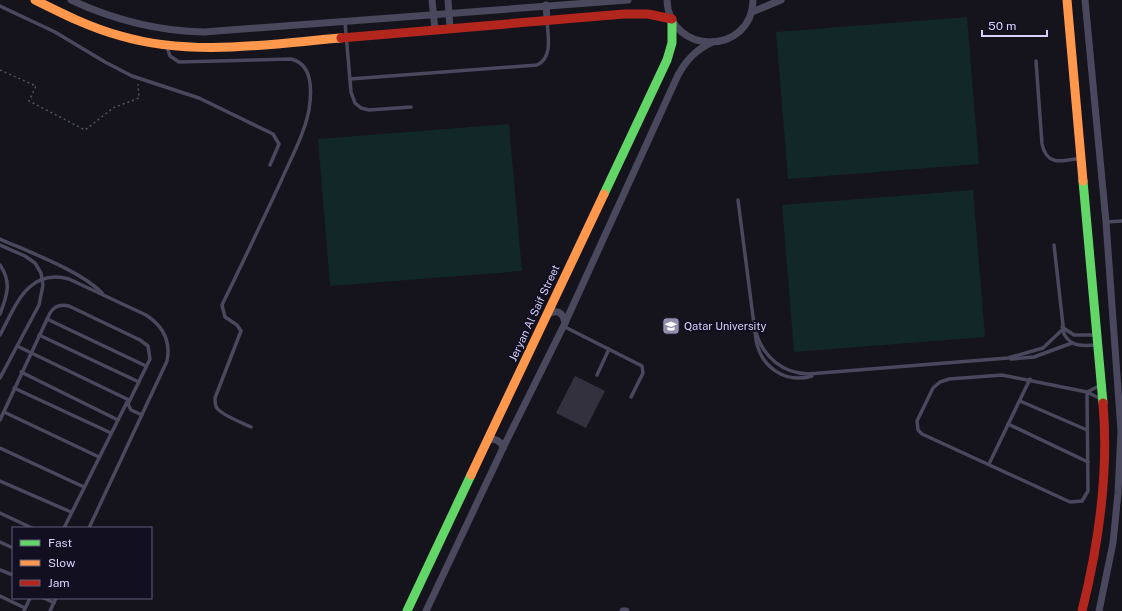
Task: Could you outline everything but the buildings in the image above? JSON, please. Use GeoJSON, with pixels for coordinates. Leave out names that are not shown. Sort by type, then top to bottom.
{"type":"FeatureCollection","features":[{"type":"Feature","properties":{"kind":"street"},"geometry":{"type":"LineString","coordinates":[[35,0],[91,26],[156,44],[167,46],[220,48],[636,13],[672,20]]}},
{"type":"Feature","properties":{"kind":"street"},"geometry":{"type":"LineString","coordinates":[[71,0],[120,20],[158,29],[204,32],[628,0]]}},
{"type":"Feature","properties":{"kind":"street"},"geometry":{"type":"LineString","coordinates":[[432,0],[435,30]]}},
{"type":"Feature","properties":{"kind":"street"},"geometry":{"type":"LineString","coordinates":[[448,0],[450,28]]}},
{"type":"Feature","properties":{"kind":"street"},"geometry":{"type":"LineString","coordinates":[[667,0],[672,20],[692,39],[706,42],[721,41],[734,35],[745,25],[752,12],[753,0]]}},
{"type":"Feature","properties":{"kind":"street"},"geometry":{"type":"LineString","coordinates":[[752,12],[781,0]]}},
{"type":"Feature","properties":{"kind":"street"},"geometry":{"type":"LineString","coordinates":[[1067,0],[1082,158],[1095,335],[1101,386],[1104,432],[1102,492],[1097,540],[1082,611]]}},
{"type":"Feature","properties":{"kind":"street"},"geometry":{"type":"LineString","coordinates":[[1085,0],[1106,222],[1121,453],[1113,543],[1099,611]]}},
{"type":"Feature","properties":{"kind":"street"},"geometry":{"type":"LineString","coordinates":[[546,5],[547,20]]}},
{"type":"Feature","properties":{"kind":"street","name":"Jeryan Al Saif Street"},"geometry":{"type":"LineString","coordinates":[[407,611],[667,60],[672,43],[672,20]]}},
{"type":"Feature","properties":{"kind":"street"},"geometry":{"type":"LineString","coordinates":[[156,44],[158,29]]}},
{"type":"Feature","properties":{"kind":"street"},"geometry":{"type":"LineString","coordinates":[[426,611],[503,448],[564,325],[678,75],[684,64],[698,49],[712,42]]}},
{"type":"Feature","properties":{"kind":"street"},"geometry":{"type":"LineString","coordinates":[[546,315],[553,311],[558,311],[563,316],[564,325]]}},
{"type":"Feature","properties":{"kind":"street"},"geometry":{"type":"LineString","coordinates":[[487,440],[494,439],[499,441],[503,448]]}},
{"type":"Feature","properties":{"kind":"lane"},"geometry":{"type":"LineString","coordinates":[[0,6],[55,32],[104,62],[138,78],[199,98],[274,134],[279,144],[270,165]]}},
{"type":"Feature","properties":{"kind":"lane"},"geometry":{"type":"LineString","coordinates":[[350,79],[538,65],[544,61],[547,54],[547,20]]}},
{"type":"Feature","properties":{"kind":"lane"},"geometry":{"type":"LineString","coordinates":[[345,22],[353,99],[361,108],[369,110],[411,107]]}},
{"type":"Feature","properties":{"kind":"lane"},"geometry":{"type":"LineString","coordinates":[[167,46],[170,56],[178,62],[232,62],[284,58],[296,60],[301,63],[306,68],[308,75],[310,100],[299,140],[222,305],[225,317],[237,325],[241,332],[215,398],[216,408],[251,427]]}},
{"type":"Feature","properties":{"kind":"lane"},"geometry":{"type":"LineString","coordinates":[[1036,61],[1042,144],[1044,153],[1050,159],[1057,162],[1082,158]]}},
{"type":"Feature","properties":{"kind":"lane"},"geometry":{"type":"LineString","coordinates":[[738,200],[759,353],[772,369],[784,376],[797,378],[816,374]]}},
{"type":"Feature","properties":{"kind":"lane"},"geometry":{"type":"LineString","coordinates":[[1106,222],[1122,220]]}},
{"type":"Feature","properties":{"kind":"lane"},"geometry":{"type":"LineString","coordinates":[[0,239],[78,275],[92,284],[104,295]]}},
{"type":"Feature","properties":{"kind":"lane"},"geometry":{"type":"LineString","coordinates":[[0,245],[30,259],[39,267],[42,279],[41,298],[0,378]]}},
{"type":"Feature","properties":{"kind":"lane"},"geometry":{"type":"LineString","coordinates":[[1054,245],[1062,328],[1066,338],[1072,343],[1080,346],[1096,345]]}},
{"type":"Feature","properties":{"kind":"lane"},"geometry":{"type":"LineString","coordinates":[[0,265],[6,275],[8,288],[6,300],[0,314]]}},
{"type":"Feature","properties":{"kind":"lane"},"geometry":{"type":"LineString","coordinates":[[0,334],[26,290],[42,279],[62,277],[104,295],[152,319],[162,328],[167,341],[167,361],[89,527]]}},
{"type":"Feature","properties":{"kind":"lane"},"geometry":{"type":"LineString","coordinates":[[0,420],[21,372],[47,319],[52,310],[58,306],[65,305],[72,308],[143,341],[148,346],[150,353],[139,382],[111,433],[64,527]]}},
{"type":"Feature","properties":{"kind":"lane"},"geometry":{"type":"LineString","coordinates":[[47,319],[146,366]]}},
{"type":"Feature","properties":{"kind":"lane"},"geometry":{"type":"LineString","coordinates":[[564,325],[640,364],[643,368],[643,373],[631,397]]}},
{"type":"Feature","properties":{"kind":"lane"},"geometry":{"type":"LineString","coordinates":[[1062,328],[1074,335],[1095,335]]}},
{"type":"Feature","properties":{"kind":"lane"},"geometry":{"type":"LineString","coordinates":[[1008,358],[1043,348],[1062,328]]}},
{"type":"Feature","properties":{"kind":"lane"},"geometry":{"type":"LineString","coordinates":[[756,333],[767,354],[778,365],[800,374],[816,374],[1008,358],[1021,359],[1034,357],[1072,343]]}},
{"type":"Feature","properties":{"kind":"lane"},"geometry":{"type":"LineString","coordinates":[[39,335],[139,382]]}},
{"type":"Feature","properties":{"kind":"lane"},"geometry":{"type":"LineString","coordinates":[[17,346],[129,400]]}},
{"type":"Feature","properties":{"kind":"lane"},"geometry":{"type":"LineString","coordinates":[[597,375],[609,349]]}},
{"type":"Feature","properties":{"kind":"lane"},"geometry":{"type":"LineString","coordinates":[[21,372],[118,420]]}},
{"type":"Feature","properties":{"kind":"lane"},"geometry":{"type":"LineString","coordinates":[[1087,392],[1087,495],[1082,501],[1074,503],[922,434],[918,430],[916,424],[933,388],[945,380],[1002,375],[1030,379],[1087,392],[1094,397],[1102,399]]}},
{"type":"Feature","properties":{"kind":"lane"},"geometry":{"type":"LineString","coordinates":[[989,464],[1030,379]]}},
{"type":"Feature","properties":{"kind":"lane"},"geometry":{"type":"LineString","coordinates":[[1087,392],[1101,386]]}},
{"type":"Feature","properties":{"kind":"lane"},"geometry":{"type":"LineString","coordinates":[[14,388],[111,433]]}},
{"type":"Feature","properties":{"kind":"lane"},"geometry":{"type":"LineString","coordinates":[[129,400],[128,404],[130,409],[142,415]]}},
{"type":"Feature","properties":{"kind":"lane"},"geometry":{"type":"LineString","coordinates":[[1020,401],[1087,430]]}},
{"type":"Feature","properties":{"kind":"lane"},"geometry":{"type":"LineString","coordinates":[[4,412],[99,457]]}},
{"type":"Feature","properties":{"kind":"lane"},"geometry":{"type":"LineString","coordinates":[[1008,424],[1088,462]]}},
{"type":"Feature","properties":{"kind":"lane"},"geometry":{"type":"LineString","coordinates":[[0,448],[84,487]]}},
{"type":"Feature","properties":{"kind":"lane"},"geometry":{"type":"LineString","coordinates":[[0,481],[71,512]]}},
{"type":"Feature","properties":{"kind":"lane"},"geometry":{"type":"LineString","coordinates":[[0,513],[30,527]]}},
{"type":"Feature","properties":{"kind":"lane"},"geometry":{"type":"LineString","coordinates":[[0,542],[12,548]]}},
{"type":"Feature","properties":{"kind":"lane"},"geometry":{"type":"LineString","coordinates":[[0,570],[12,575]]}},
{"type":"Feature","properties":{"kind":"lane"},"geometry":{"type":"LineString","coordinates":[[0,596],[24,610],[30,599]]}},
{"type":"Feature","properties":{"kind":"lane"},"geometry":{"type":"LineString","coordinates":[[46,599],[54,603]]}},
{"type":"Feature","properties":{"kind":"lane"},"geometry":{"type":"LineString","coordinates":[[50,611],[56,599]]}},
{"type":"Feature","properties":{"kind":"path"},"geometry":{"type":"LineString","coordinates":[[0,70],[36,86],[29,101],[85,130],[113,108],[139,98],[138,78]]}},
{"type":"Feature","properties":{"kind":"green space"},"geometry":{"type":"Polygon","coordinates":[[[967,17],[979,164],[788,179],[776,32],[967,17]]]}},
{"type":"Feature","properties":{"kind":"green space"},"geometry":{"type":"Polygon","coordinates":[[[509,124],[522,271],[330,286],[318,139],[509,124]]]}},
{"type":"Feature","properties":{"kind":"green space"},"geometry":{"type":"Polygon","coordinates":[[[973,190],[985,337],[794,352],[782,205],[973,190]]]}},
{"type":"Feature","properties":{"kind":"traffic: fast"},"geometry":{"type":"LineString","coordinates":[[604,194],[667,60],[672,43],[672,22]]}},
{"type":"Feature","properties":{"kind":"traffic: fast"},"geometry":{"type":"LineString","coordinates":[[1083,181],[1103,403]]}},
{"type":"Feature","properties":{"kind":"traffic: fast"},"geometry":{"type":"LineString","coordinates":[[407,611],[471,475]]}},
{"type":"Feature","properties":{"kind":"traffic: slow"},"geometry":{"type":"LineString","coordinates":[[35,0],[77,20],[110,33],[148,42],[175,46],[258,46],[341,38]]}},
{"type":"Feature","properties":{"kind":"traffic: slow"},"geometry":{"type":"LineString","coordinates":[[1067,0],[1083,181]]}},
{"type":"Feature","properties":{"kind":"traffic: slow"},"geometry":{"type":"LineString","coordinates":[[471,475],[604,194]]}},
{"type":"Feature","properties":{"kind":"traffic: jam"},"geometry":{"type":"LineString","coordinates":[[341,38],[624,14],[648,14],[672,19]]}},
{"type":"Feature","properties":{"kind":"traffic: jam"},"geometry":{"type":"LineString","coordinates":[[1082,611],[1098,534],[1101,508],[1105,455],[1103,403]]}},
{"type":"Feature","properties":{"kind":"place","name":"Qatar University"},"geometry":{"type":"Point","coordinates":[671,326]}}]}
